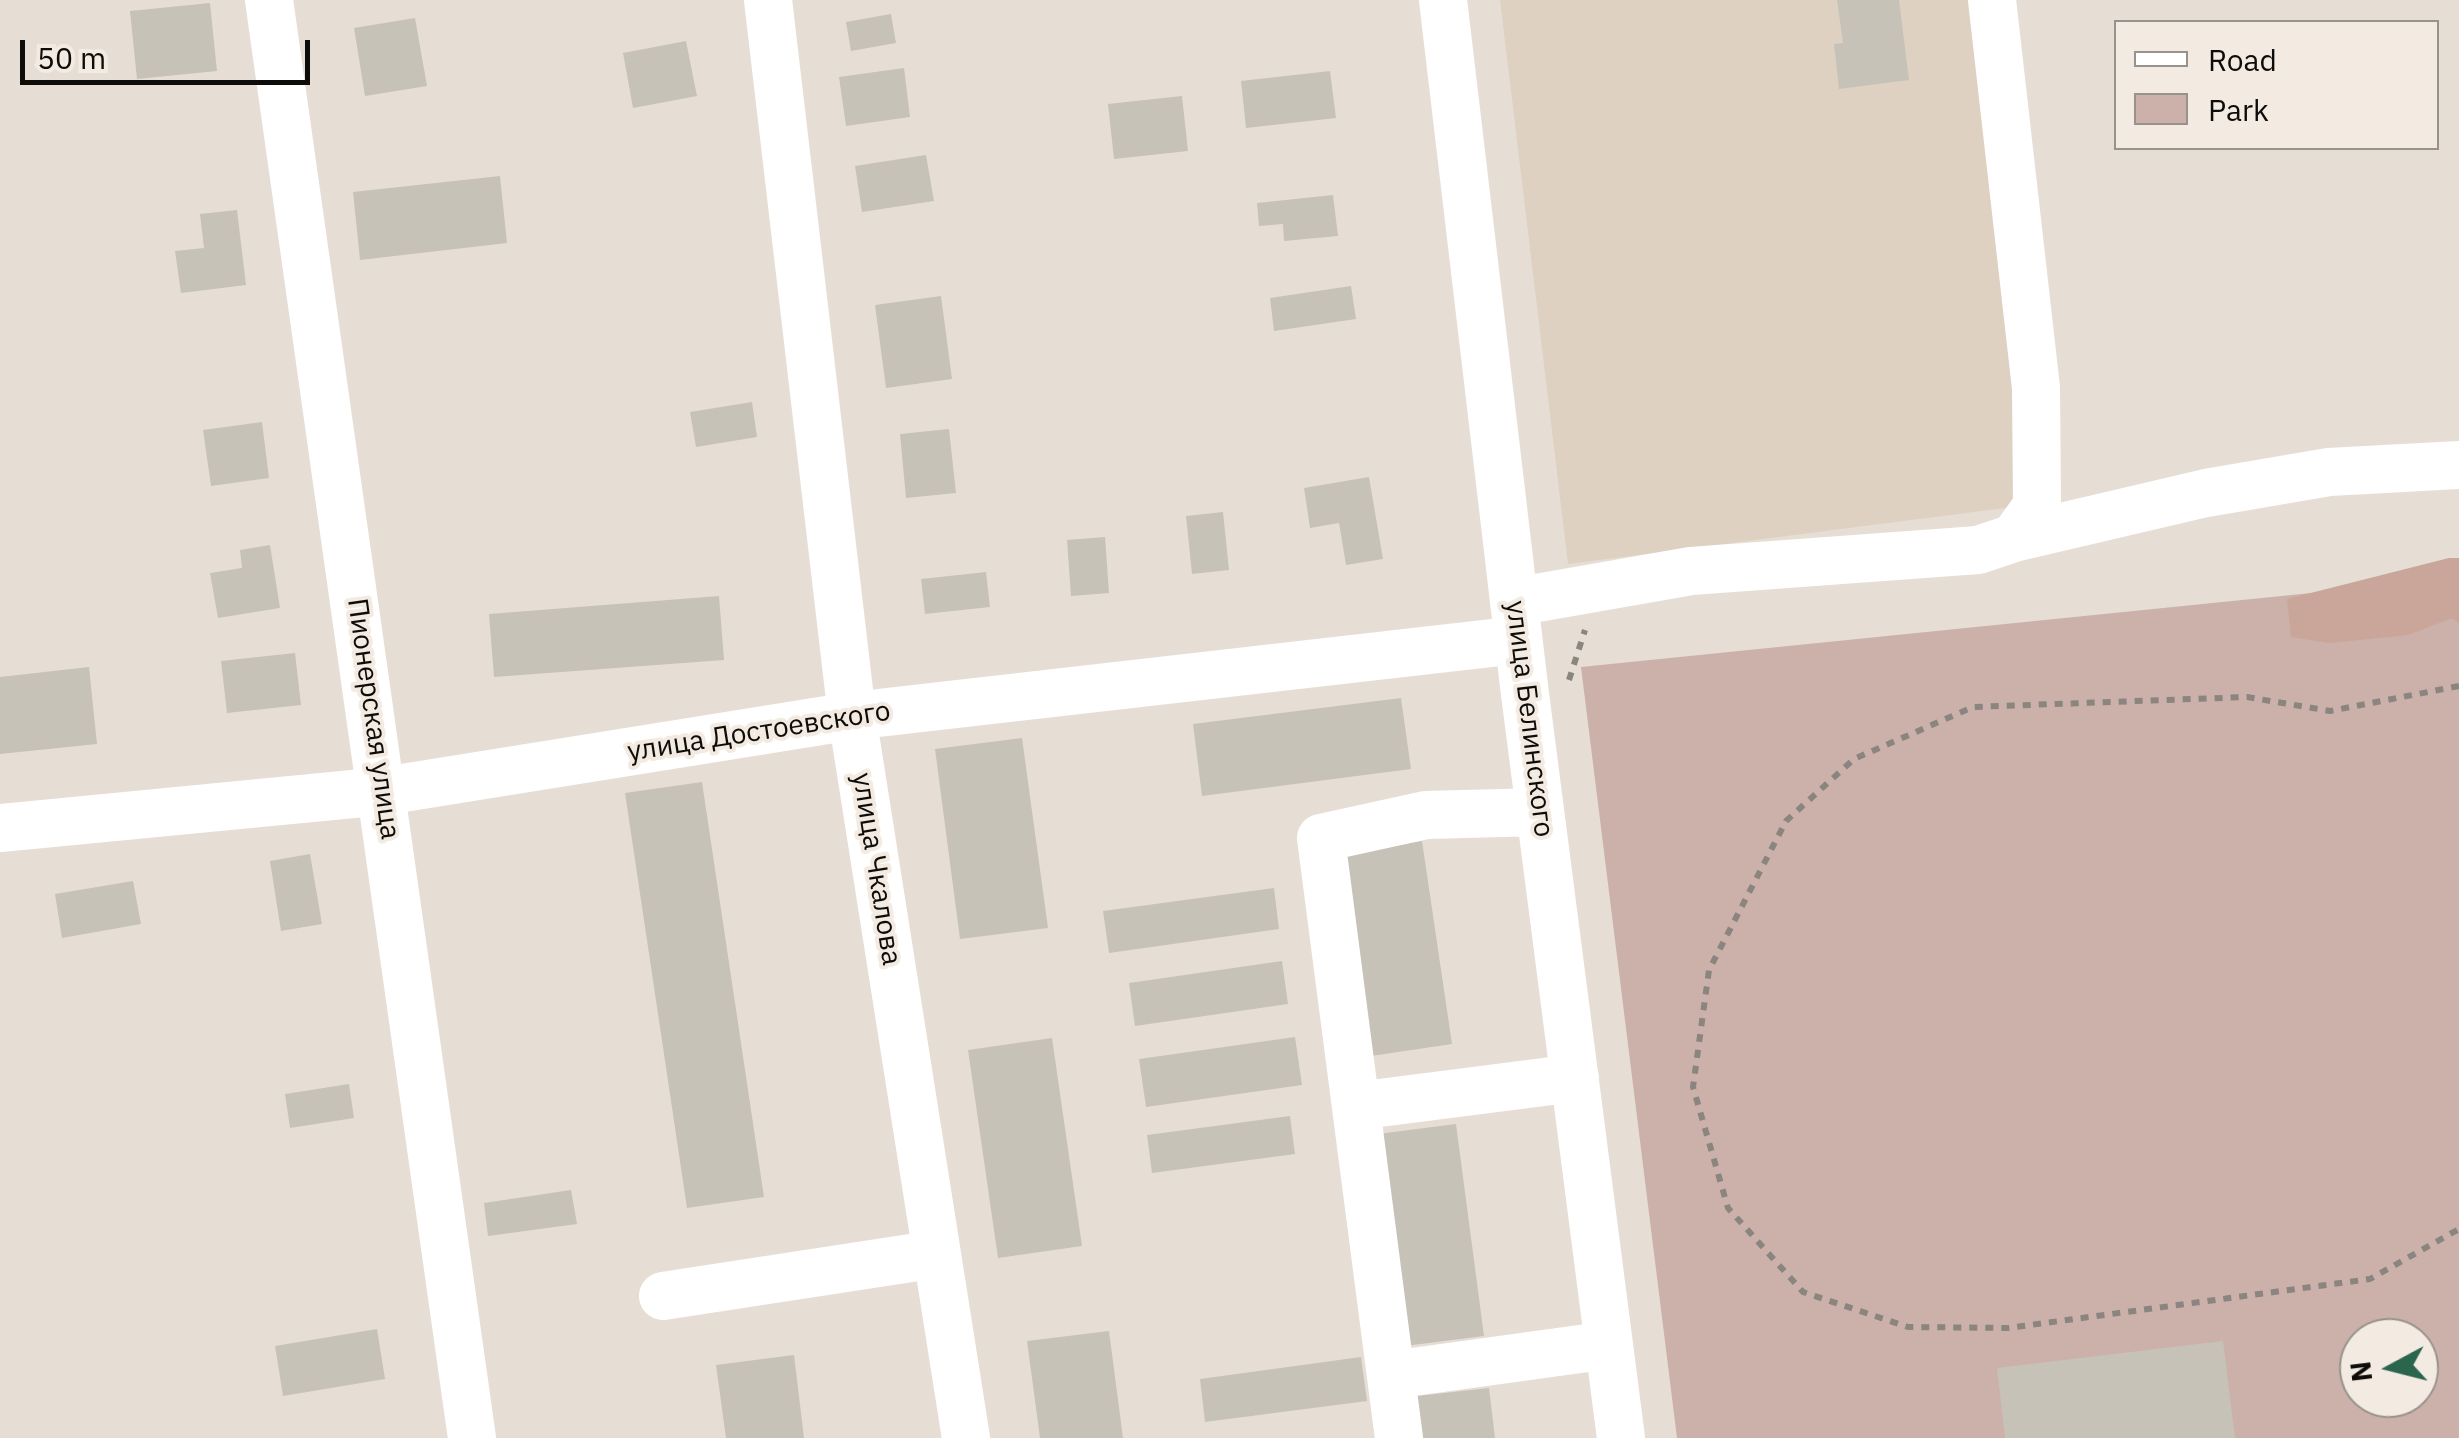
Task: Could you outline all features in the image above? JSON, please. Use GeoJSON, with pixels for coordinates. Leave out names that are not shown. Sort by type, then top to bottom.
{"type":"FeatureCollection","features":[{"type":"Feature","properties":{"kind":"street","name":"Пионерская улица"},"geometry":{"type":"LineString","coordinates":[[268,0],[384,791],[472,1438]]}},
{"type":"Feature","properties":{"kind":"street","name":"улица Чкалова"},"geometry":{"type":"LineString","coordinates":[[768,0],[852,716],[966,1438]]}},
{"type":"Feature","properties":{"kind":"street","name":"улица Белинского"},"geometry":{"type":"LineString","coordinates":[[1443,0],[1516,621],[1621,1438]]}},
{"type":"Feature","properties":{"kind":"street"},"geometry":{"type":"LineString","coordinates":[[1992,0],[2036,388],[2037,506],[2014,538]]}},
{"type":"Feature","properties":{"kind":"street","name":"улица Достоевского"},"geometry":{"type":"LineString","coordinates":[[0,828],[384,791],[852,716],[1516,621],[1600,586],[1691,570],[1978,550],[2014,538],[2206,494],[2329,472],[2459,465]]}},
{"type":"Feature","properties":{"kind":"street"},"geometry":{"type":"LineString","coordinates":[[1399,1438],[1321,838],[1426,815],[1540,812]]}},
{"type":"Feature","properties":{"kind":"street"},"geometry":{"type":"LineString","coordinates":[[1356,1106],[1575,1078]]}},
{"type":"Feature","properties":{"kind":"street"},"geometry":{"type":"LineString","coordinates":[[663,1296],[937,1254]]}},
{"type":"Feature","properties":{"kind":"street"},"geometry":{"type":"LineString","coordinates":[[1391,1375],[1610,1345]]}},
{"type":"Feature","properties":{"kind":"path"},"geometry":{"type":"LineString","coordinates":[[1565,690],[1600,586]]}},
{"type":"Feature","properties":{"kind":"path"},"geometry":{"type":"LineString","coordinates":[[2459,686],[2330,711],[2247,697],[1973,707],[1854,759],[1786,821],[1709,970],[1693,1086],[1728,1208],[1803,1292],[1908,1327],[2008,1328],[2370,1280],[2459,1228]]}},
{"type":"Feature","properties":{"kind":"shaded area"},"geometry":{"type":"Polygon","coordinates":[[[1500,0],[2009,0],[2060,501],[1568,564],[1500,0]]]}},
{"type":"Feature","properties":{"kind":"shaded area"},"geometry":{"type":"Polygon","coordinates":[[[2459,558],[2459,623],[2452,618],[2408,635],[2329,643],[2291,637],[2287,599],[2459,558]]]}},
{"type":"Feature","properties":{"kind":"green space"},"geometry":{"type":"Polygon","coordinates":[[[2459,578],[2459,1438],[1677,1438],[1581,667],[2459,578]]]}},
{"type":"Feature","properties":{"kind":"building"},"geometry":{"type":"Polygon","coordinates":[[[1837,0],[1899,0],[1909,80],[1839,89],[1834,44],[1843,43],[1837,0]]]}},
{"type":"Feature","properties":{"kind":"building"},"geometry":{"type":"Polygon","coordinates":[[[210,3],[217,71],[137,79],[130,11],[210,3]]]}},
{"type":"Feature","properties":{"kind":"building"},"geometry":{"type":"Polygon","coordinates":[[[891,14],[896,43],[851,51],[846,22],[891,14]]]}},
{"type":"Feature","properties":{"kind":"building"},"geometry":{"type":"Polygon","coordinates":[[[415,18],[427,86],[365,96],[354,28],[415,18]]]}},
{"type":"Feature","properties":{"kind":"building"},"geometry":{"type":"Polygon","coordinates":[[[686,41],[697,96],[633,108],[623,53],[686,41]]]}},
{"type":"Feature","properties":{"kind":"building"},"geometry":{"type":"Polygon","coordinates":[[[904,68],[910,117],[846,126],[839,77],[904,68]]]}},
{"type":"Feature","properties":{"kind":"building"},"geometry":{"type":"Polygon","coordinates":[[[1330,71],[1336,118],[1246,128],[1241,81],[1330,71]]]}},
{"type":"Feature","properties":{"kind":"building"},"geometry":{"type":"Polygon","coordinates":[[[1182,96],[1188,151],[1114,159],[1108,104],[1182,96]]]}},
{"type":"Feature","properties":{"kind":"building"},"geometry":{"type":"Polygon","coordinates":[[[926,155],[934,201],[862,212],[855,166],[926,155]]]}},
{"type":"Feature","properties":{"kind":"building"},"geometry":{"type":"Polygon","coordinates":[[[500,176],[507,243],[360,260],[353,192],[500,176]]]}},
{"type":"Feature","properties":{"kind":"building"},"geometry":{"type":"Polygon","coordinates":[[[1333,195],[1338,236],[1284,241],[1283,224],[1259,226],[1257,203],[1333,195]]]}},
{"type":"Feature","properties":{"kind":"building"},"geometry":{"type":"Polygon","coordinates":[[[237,210],[246,285],[181,293],[175,251],[204,248],[200,214],[237,210]]]}},
{"type":"Feature","properties":{"kind":"building"},"geometry":{"type":"Polygon","coordinates":[[[1351,286],[1356,319],[1274,331],[1270,298],[1351,286]]]}},
{"type":"Feature","properties":{"kind":"building"},"geometry":{"type":"Polygon","coordinates":[[[941,296],[952,379],[886,388],[875,305],[941,296]]]}},
{"type":"Feature","properties":{"kind":"building"},"geometry":{"type":"Polygon","coordinates":[[[752,402],[757,437],[696,447],[690,412],[752,402]]]}},
{"type":"Feature","properties":{"kind":"building"},"geometry":{"type":"Polygon","coordinates":[[[262,422],[269,478],[211,486],[203,430],[262,422]]]}},
{"type":"Feature","properties":{"kind":"building"},"geometry":{"type":"Polygon","coordinates":[[[949,429],[956,493],[906,498],[900,434],[949,429]]]}},
{"type":"Feature","properties":{"kind":"building"},"geometry":{"type":"Polygon","coordinates":[[[1369,477],[1383,559],[1346,565],[1339,523],[1310,528],[1304,488],[1369,477]]]}},
{"type":"Feature","properties":{"kind":"building"},"geometry":{"type":"Polygon","coordinates":[[[1223,512],[1229,570],[1192,574],[1186,516],[1223,512]]]}},
{"type":"Feature","properties":{"kind":"building"},"geometry":{"type":"Polygon","coordinates":[[[1105,537],[1109,593],[1071,596],[1067,540],[1105,537]]]}},
{"type":"Feature","properties":{"kind":"building"},"geometry":{"type":"Polygon","coordinates":[[[270,545],[280,608],[218,618],[210,573],[242,568],[240,550],[270,545]]]}},
{"type":"Feature","properties":{"kind":"building"},"geometry":{"type":"Polygon","coordinates":[[[986,572],[990,607],[925,614],[921,579],[986,572]]]}},
{"type":"Feature","properties":{"kind":"building"},"geometry":{"type":"Polygon","coordinates":[[[719,596],[724,660],[494,677],[489,614],[719,596]]]}},
{"type":"Feature","properties":{"kind":"building"},"geometry":{"type":"Polygon","coordinates":[[[295,653],[301,705],[227,713],[221,661],[295,653]]]}},
{"type":"Feature","properties":{"kind":"building"},"geometry":{"type":"Polygon","coordinates":[[[89,667],[97,744],[0,754],[0,677],[89,667]]]}},
{"type":"Feature","properties":{"kind":"building"},"geometry":{"type":"Polygon","coordinates":[[[1401,698],[1411,769],[1202,796],[1193,724],[1401,698]]]}},
{"type":"Feature","properties":{"kind":"building"},"geometry":{"type":"Polygon","coordinates":[[[1022,738],[1048,928],[960,939],[935,749],[1022,738]]]}},
{"type":"Feature","properties":{"kind":"building"},"geometry":{"type":"Polygon","coordinates":[[[702,782],[764,1197],[687,1208],[625,793],[702,782]]]}},
{"type":"Feature","properties":{"kind":"building"},"geometry":{"type":"Polygon","coordinates":[[[1422,841],[1452,1044],[1371,1056],[1340,854],[1422,841]]]}},
{"type":"Feature","properties":{"kind":"building"},"geometry":{"type":"Polygon","coordinates":[[[310,854],[322,924],[281,931],[270,861],[310,854]]]}},
{"type":"Feature","properties":{"kind":"building"},"geometry":{"type":"Polygon","coordinates":[[[133,881],[141,924],[62,938],[55,894],[133,881]]]}},
{"type":"Feature","properties":{"kind":"building"},"geometry":{"type":"Polygon","coordinates":[[[1274,888],[1279,929],[1109,953],[1103,911],[1274,888]]]}},
{"type":"Feature","properties":{"kind":"building"},"geometry":{"type":"Polygon","coordinates":[[[1282,961],[1288,1004],[1135,1026],[1129,983],[1282,961]]]}},
{"type":"Feature","properties":{"kind":"building"},"geometry":{"type":"Polygon","coordinates":[[[1295,1037],[1302,1085],[1146,1107],[1139,1059],[1295,1037]]]}},
{"type":"Feature","properties":{"kind":"building"},"geometry":{"type":"Polygon","coordinates":[[[1052,1038],[1082,1246],[998,1258],[968,1050],[1052,1038]]]}},
{"type":"Feature","properties":{"kind":"building"},"geometry":{"type":"Polygon","coordinates":[[[349,1084],[354,1118],[290,1128],[285,1094],[349,1084]]]}},
{"type":"Feature","properties":{"kind":"building"},"geometry":{"type":"Polygon","coordinates":[[[1290,1116],[1295,1154],[1152,1173],[1147,1135],[1290,1116]]]}},
{"type":"Feature","properties":{"kind":"building"},"geometry":{"type":"Polygon","coordinates":[[[1456,1124],[1484,1336],[1397,1347],[1370,1135],[1456,1124]]]}},
{"type":"Feature","properties":{"kind":"building"},"geometry":{"type":"Polygon","coordinates":[[[571,1190],[577,1224],[488,1236],[484,1203],[571,1190]]]}},
{"type":"Feature","properties":{"kind":"building"},"geometry":{"type":"Polygon","coordinates":[[[377,1329],[385,1379],[283,1396],[275,1346],[377,1329]]]}},
{"type":"Feature","properties":{"kind":"building"},"geometry":{"type":"Polygon","coordinates":[[[1109,1331],[1123,1438],[1040,1438],[1027,1341],[1109,1331]]]}},
{"type":"Feature","properties":{"kind":"building"},"geometry":{"type":"Polygon","coordinates":[[[2223,1341],[2235,1438],[2005,1438],[1997,1368],[2223,1341]]]}},
{"type":"Feature","properties":{"kind":"building"},"geometry":{"type":"Polygon","coordinates":[[[794,1355],[804,1438],[726,1438],[716,1365],[794,1355]]]}},
{"type":"Feature","properties":{"kind":"building"},"geometry":{"type":"Polygon","coordinates":[[[1361,1357],[1367,1401],[1205,1422],[1200,1379],[1361,1357]]]}},
{"type":"Feature","properties":{"kind":"building"},"geometry":{"type":"Polygon","coordinates":[[[1489,1388],[1495,1438],[1412,1438],[1408,1397],[1489,1388]]]}}]}
